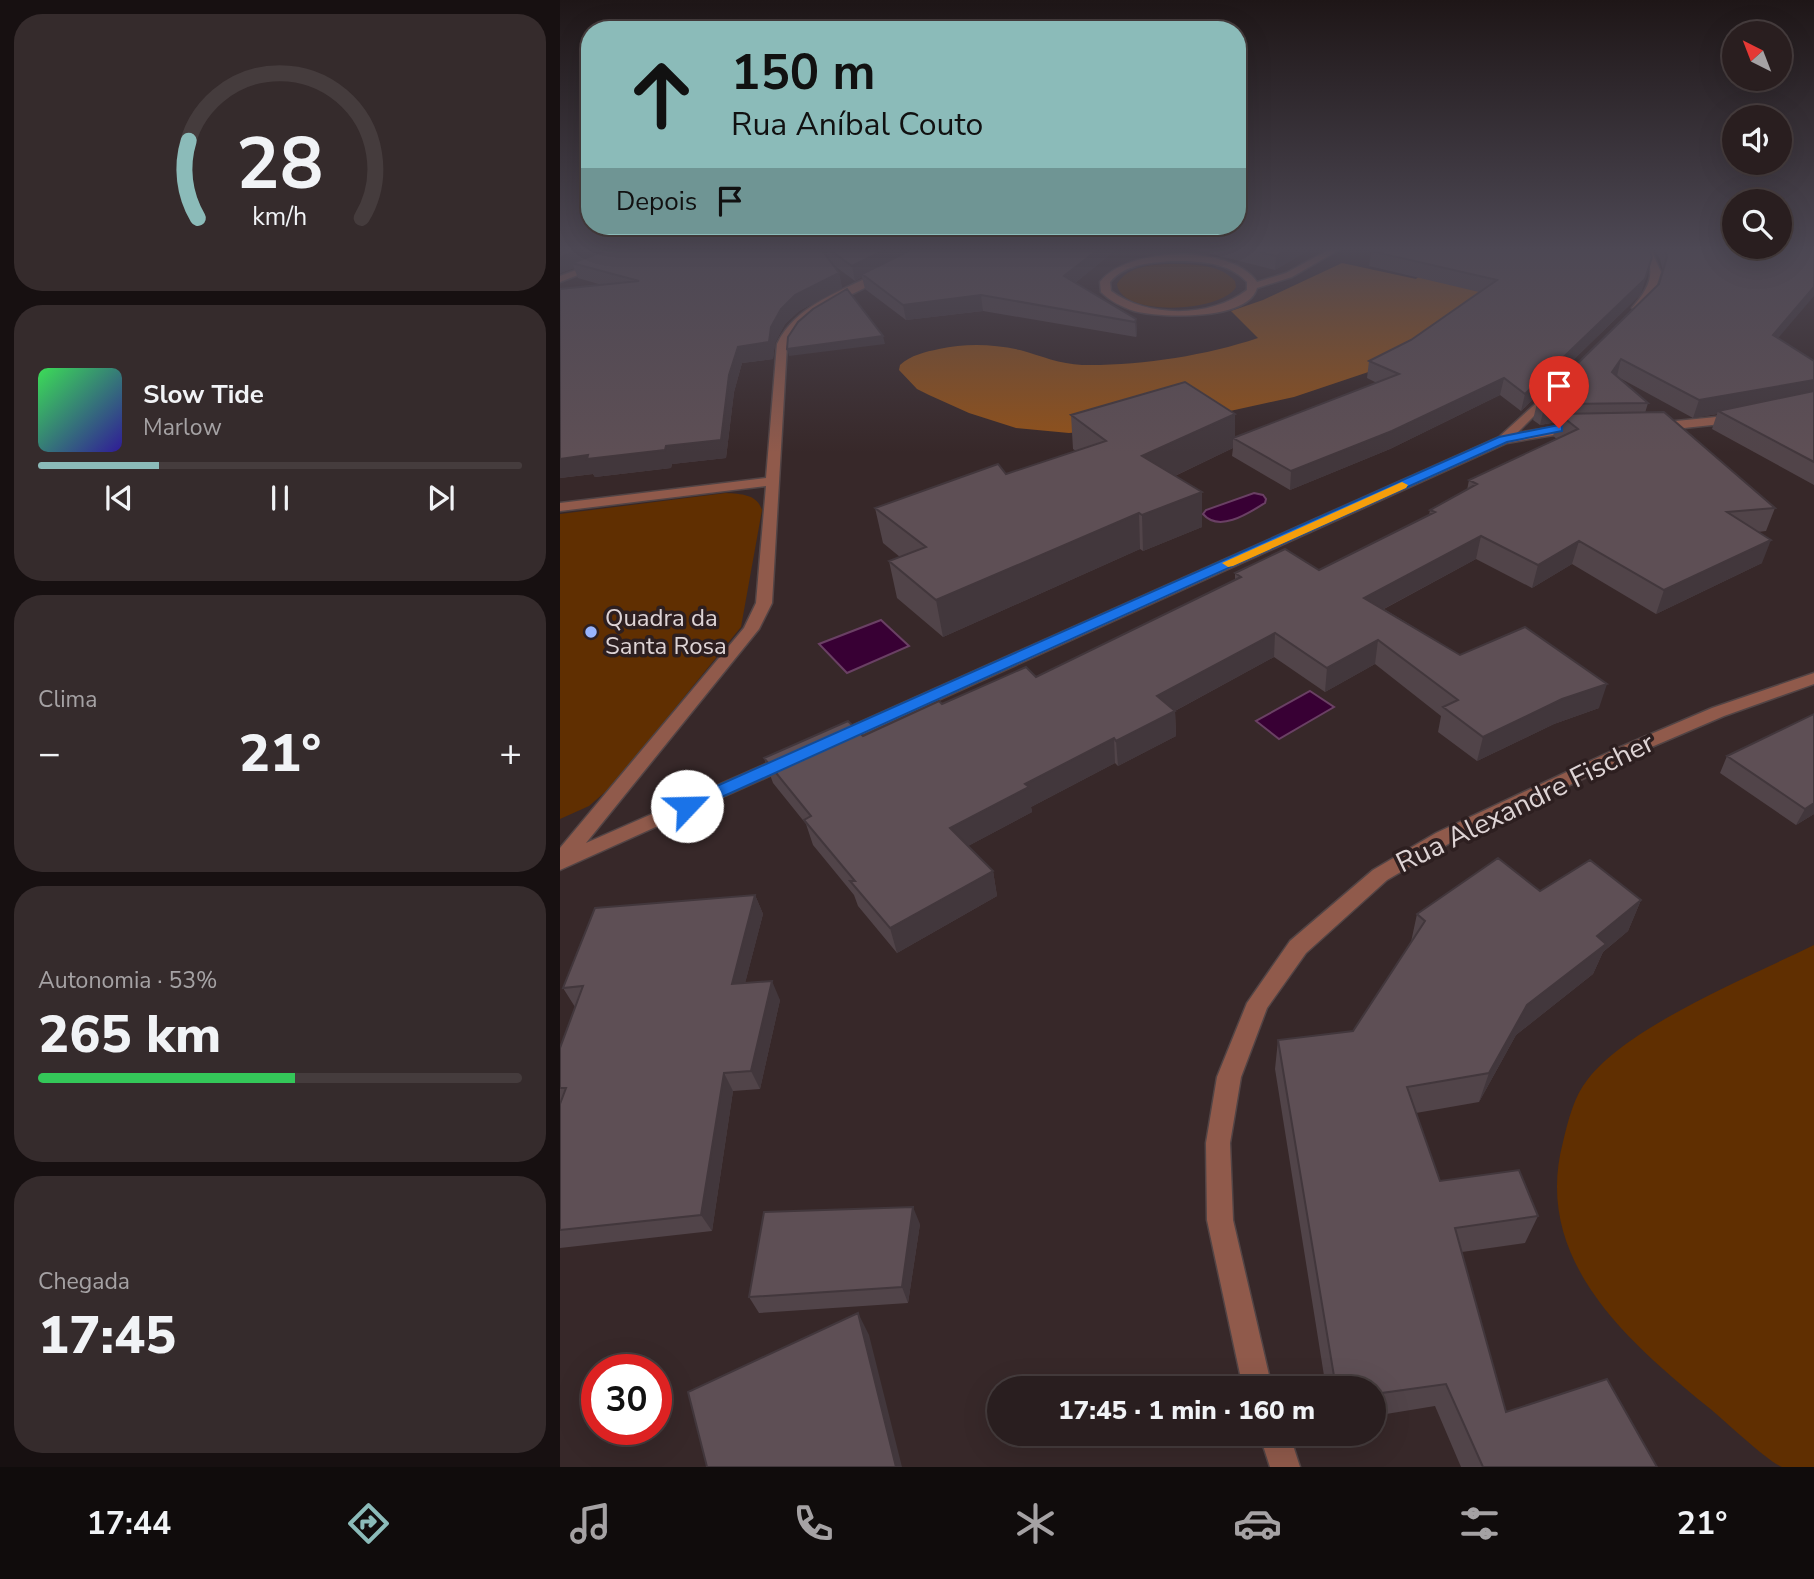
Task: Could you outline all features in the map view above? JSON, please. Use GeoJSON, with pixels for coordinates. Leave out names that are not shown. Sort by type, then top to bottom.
{"type":"FeatureCollection","features":[{"type":"Feature","properties":{"kind":"street"},"geometry":{"type":"LineString","coordinates":[[560,863],[751,628],[764,603],[782,345],[793,323],[802,316]]}},
{"type":"Feature","properties":{"kind":"street"},"geometry":{"type":"LineString","coordinates":[[1503,440],[1561,383]]}},
{"type":"Feature","properties":{"kind":"street"},"geometry":{"type":"LineString","coordinates":[[1643,427],[1707,424],[1753,415]]}},
{"type":"Feature","properties":{"kind":"street"},"geometry":{"type":"LineString","coordinates":[[560,863],[1503,440],[1559,428],[1592,427]]}},
{"type":"Feature","properties":{"kind":"street"},"geometry":{"type":"LineString","coordinates":[[560,507],[771,481]]}},
{"type":"Feature","properties":{"kind":"street","name":"Rua Alexandre Fischer"},"geometry":{"type":"LineString","coordinates":[[1254,1376],[1220,1220],[1218,1143],[1229,1077],[1258,1003],[1298,947],[1380,875],[1443,838],[1622,753],[1718,712],[1814,678]]}},
{"type":"Feature","properties":{"kind":"street"},"geometry":{"type":"LineString","coordinates":[[1278,1446],[1285,1467]]}},
{"type":"Feature","properties":{"kind":"shaded area"},"geometry":{"type":"Polygon","coordinates":[[[1236,316],[1490,316],[1416,356],[1294,397],[1171,424],[1069,433],[1016,428],[969,413],[929,395],[917,389],[899,370],[900,365],[918,354],[969,345],[1010,348],[1082,365],[1126,364],[1194,355],[1258,338],[1236,316]]]}},
{"type":"Feature","properties":{"kind":"shaded area"},"geometry":{"type":"Polygon","coordinates":[[[726,493],[752,498],[762,510],[741,627],[611,787],[589,806],[560,819],[560,514],[726,493]]]}},
{"type":"Feature","properties":{"kind":"shaded area"},"geometry":{"type":"Polygon","coordinates":[[[1254,493],[1263,495],[1265,503],[1243,516],[1217,522],[1203,514],[1206,510],[1254,493]]]}},
{"type":"Feature","properties":{"kind":"shaded area"},"geometry":{"type":"Polygon","coordinates":[[[881,620],[909,646],[847,673],[819,644],[881,620]]]}},
{"type":"Feature","properties":{"kind":"shaded area"},"geometry":{"type":"Polygon","coordinates":[[[1310,691],[1334,707],[1279,739],[1256,721],[1310,691]]]}},
{"type":"Feature","properties":{"kind":"shaded area"},"geometry":{"type":"Polygon","coordinates":[[[1814,945],[1814,1467],[1782,1467],[1756,1449],[1647,1354],[1618,1325],[1593,1294],[1574,1260],[1561,1223],[1557,1184],[1563,1142],[1575,1101],[1588,1079],[1607,1059],[1661,1021],[1693,1003],[1814,945]]]}},
{"type":"Feature","properties":{"kind":"building"},"geometry":{"type":"Polygon","coordinates":[[[560,316],[777,316],[771,327],[769,342],[738,347],[729,375],[721,440],[666,446],[665,450],[587,459],[588,455],[560,459],[560,316]]]}},
{"type":"Feature","properties":{"kind":"building"},"geometry":{"type":"Polygon","coordinates":[[[804,316],[868,316],[883,336],[787,349],[788,337],[804,316]]]}},
{"type":"Feature","properties":{"kind":"building"},"geometry":{"type":"Polygon","coordinates":[[[1103,316],[1132,316],[1136,319],[1135,322],[1103,316]]]}},
{"type":"Feature","properties":{"kind":"building"},"geometry":{"type":"Polygon","coordinates":[[[1445,316],[1606,316],[1525,394],[1504,378],[1392,431],[1291,471],[1233,438],[1399,374],[1369,361],[1411,340],[1445,316]]]}},
{"type":"Feature","properties":{"kind":"building"},"geometry":{"type":"Polygon","coordinates":[[[1626,316],[1789,316],[1773,335],[1814,361],[1814,380],[1699,400],[1621,359],[1612,372],[1648,403],[1563,404],[1544,408],[1537,403],[1626,316]]]}},
{"type":"Feature","properties":{"kind":"building"},"geometry":{"type":"Polygon","coordinates":[[[1185,382],[1235,414],[1142,456],[1202,492],[1142,515],[1139,513],[936,600],[889,561],[926,547],[875,508],[998,464],[1006,474],[1106,441],[1071,415],[1185,382]]]}},
{"type":"Feature","properties":{"kind":"building"},"geometry":{"type":"Polygon","coordinates":[[[1814,391],[1814,462],[1718,411],[1814,391]]]}},
{"type":"Feature","properties":{"kind":"building"},"geometry":{"type":"Polygon","coordinates":[[[1664,412],[1775,508],[1727,512],[1771,540],[1664,590],[1579,541],[1538,565],[1481,536],[1364,598],[1460,655],[1525,627],[1607,684],[1562,699],[1483,737],[1443,707],[1458,700],[1378,640],[1327,668],[1275,633],[1157,696],[1175,711],[1116,741],[1114,738],[1025,784],[1029,787],[950,828],[993,871],[890,928],[804,820],[811,816],[764,758],[848,721],[863,736],[939,701],[942,704],[1026,667],[1036,677],[1241,577],[1235,573],[1285,549],[1319,570],[1435,512],[1430,510],[1477,484],[1469,480],[1578,429],[1559,414],[1664,412]]]}},
{"type":"Feature","properties":{"kind":"building"},"geometry":{"type":"Polygon","coordinates":[[[1814,714],[1814,803],[1805,809],[1727,756],[1814,714]]]}},
{"type":"Feature","properties":{"kind":"building"},"geometry":{"type":"Polygon","coordinates":[[[1498,858],[1540,891],[1590,860],[1641,900],[1597,936],[1606,944],[1527,1005],[1489,1073],[1407,1087],[1440,1181],[1519,1170],[1538,1216],[1455,1228],[1506,1412],[1607,1379],[1657,1467],[1483,1467],[1446,1384],[1386,1392],[1386,1376],[1334,1376],[1278,1040],[1353,1031],[1425,921],[1417,914],[1498,858]]]}},
{"type":"Feature","properties":{"kind":"building"},"geometry":{"type":"Polygon","coordinates":[[[755,895],[732,984],[772,981],[751,1071],[724,1073],[701,1215],[560,1230],[560,1104],[566,1088],[560,1088],[560,1048],[583,986],[563,988],[595,908],[755,895]]]}},
{"type":"Feature","properties":{"kind":"building"},"geometry":{"type":"Polygon","coordinates":[[[913,1207],[902,1287],[749,1297],[764,1212],[913,1207]]]}},
{"type":"Feature","properties":{"kind":"building"},"geometry":{"type":"Polygon","coordinates":[[[858,1313],[896,1467],[707,1467],[688,1392],[858,1313]]]}},
{"type":"Feature","properties":{"kind":"slow traffic"},"geometry":{"type":"LineString","coordinates":[[1228,563],[1402,485]]}},
{"type":"Feature","properties":{"kind":"place","name":"Quadra da Santa Rosa"},"geometry":{"type":"Point","coordinates":[591,632]}},
{"type":"Feature","properties":{"kind":"route"},"geometry":{"type":"LineString","coordinates":[[687,806],[1503,440],[1559,428]]}}]}
